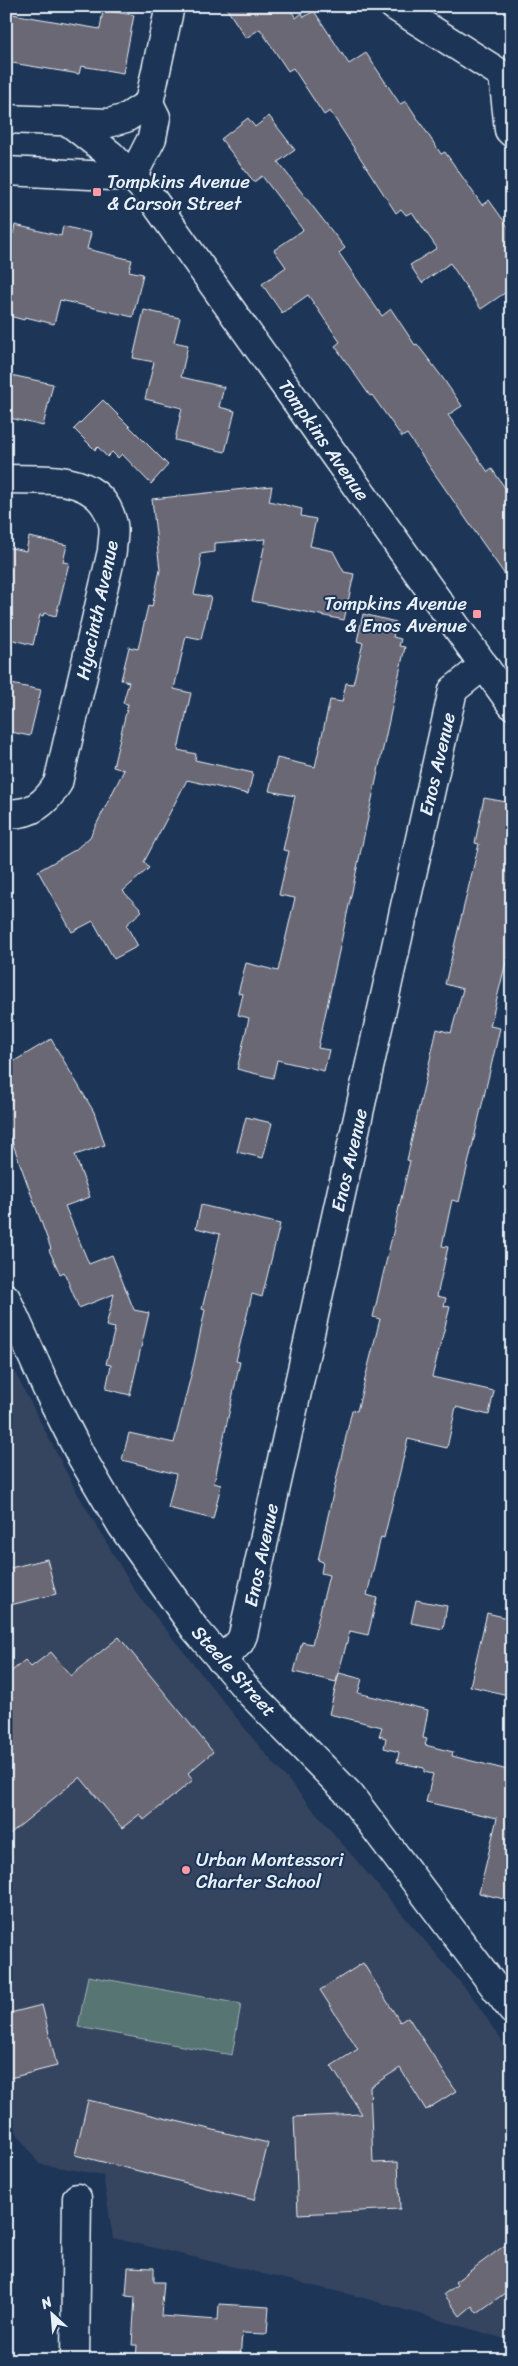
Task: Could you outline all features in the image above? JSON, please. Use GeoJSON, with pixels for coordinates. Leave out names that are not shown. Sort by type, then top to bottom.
{"type":"FeatureCollection","features":[{"type":"Feature","properties":{"kind":"street"},"geometry":{"type":"LineString","coordinates":[[6,172],[132,177],[152,138],[156,117],[149,104],[170,6]]}},
{"type":"Feature","properties":{"kind":"street"},"geometry":{"type":"LineString","coordinates":[[394,6],[508,74],[509,130],[512,133]]}},
{"type":"Feature","properties":{"kind":"street"},"geometry":{"type":"LineString","coordinates":[[6,119],[109,123],[126,118],[149,104]]}},
{"type":"Feature","properties":{"kind":"street","name":"Tompkins Avenue"},"geometry":{"type":"LineString","coordinates":[[69,122],[110,155],[148,193],[512,706]]}},
{"type":"Feature","properties":{"kind":"street","name":"Hyacinth Avenue"},"geometry":{"type":"LineString","coordinates":[[6,479],[76,483],[102,499],[114,525],[112,551],[58,783],[48,799],[19,812]]}},
{"type":"Feature","properties":{"kind":"street","name":"Enos Avenue"},"geometry":{"type":"LineString","coordinates":[[221,1660],[240,1642],[243,1635],[453,690],[484,665]]}},
{"type":"Feature","properties":{"kind":"street","name":"Steele Street"},"geometry":{"type":"LineString","coordinates":[[6,1298],[47,1389],[81,1456],[122,1526],[195,1629],[251,1694],[350,1794],[512,2010]]}},
{"type":"Feature","properties":{"kind":"street"},"geometry":{"type":"LineString","coordinates":[[75,2360],[77,2198]]}},
{"type":"Feature","properties":{"kind":"shaded area","name":"Urban Montessori Charter School"},"geometry":{"type":"Polygon","coordinates":[[[6,1355],[75,1489],[135,1591],[259,1746],[471,1995],[512,2056],[512,2341],[360,2297],[113,2238],[103,2175],[39,2164],[17,2133],[6,2103],[6,1355]]]}},
{"type":"Feature","properties":{"kind":"green space"},"geometry":{"type":"Polygon","coordinates":[[[88,1976],[241,2004],[232,2055],[78,2027],[88,1976]]]}},
{"type":"Feature","properties":{"kind":"building"},"geometry":{"type":"Polygon","coordinates":[[[225,6],[295,6],[290,9],[296,18],[302,13],[304,17],[314,11],[349,64],[366,53],[400,104],[406,101],[441,154],[445,152],[482,205],[489,200],[512,232],[512,288],[481,309],[450,263],[422,283],[410,265],[437,248],[412,212],[406,215],[401,209],[396,213],[330,111],[324,115],[293,68],[288,71],[260,29],[246,38],[225,6]]]}},
{"type":"Feature","properties":{"kind":"building"},"geometry":{"type":"Polygon","coordinates":[[[103,10],[134,15],[123,73],[81,66],[79,74],[6,62],[6,13],[100,29],[103,10]]]}},
{"type":"Feature","properties":{"kind":"building"},"geometry":{"type":"Polygon","coordinates":[[[269,116],[295,150],[278,162],[345,248],[339,253],[382,316],[391,309],[415,345],[417,344],[442,377],[462,406],[448,415],[488,472],[492,469],[512,498],[512,585],[407,434],[402,437],[372,395],[370,396],[335,346],[340,342],[308,295],[282,313],[262,284],[286,267],[274,250],[303,230],[262,176],[254,182],[221,139],[248,118],[255,127],[269,116]]]}},
{"type":"Feature","properties":{"kind":"building"},"geometry":{"type":"Polygon","coordinates":[[[15,225],[61,236],[63,226],[91,233],[87,249],[132,260],[129,271],[143,274],[133,317],[60,300],[54,324],[25,317],[24,320],[6,315],[6,232],[13,234],[15,225]]]}},
{"type":"Feature","properties":{"kind":"building"},"geometry":{"type":"Polygon","coordinates":[[[144,310],[180,318],[174,342],[188,345],[181,377],[224,387],[219,407],[235,411],[225,452],[175,440],[182,408],[145,399],[154,362],[133,358],[144,310]]]}},
{"type":"Feature","properties":{"kind":"building"},"geometry":{"type":"Polygon","coordinates":[[[6,374],[53,384],[43,426],[6,417],[6,374]]]}},
{"type":"Feature","properties":{"kind":"building"},"geometry":{"type":"Polygon","coordinates":[[[103,400],[168,465],[151,484],[122,454],[118,458],[112,452],[107,457],[98,447],[95,450],[74,429],[103,400]]]}},
{"type":"Feature","properties":{"kind":"building"},"geometry":{"type":"Polygon","coordinates":[[[272,486],[269,501],[302,509],[301,516],[316,519],[310,546],[333,551],[344,572],[354,574],[344,620],[252,601],[266,539],[215,543],[215,552],[200,554],[201,565],[194,594],[211,597],[201,639],[186,636],[174,689],[191,693],[178,750],[196,754],[195,760],[253,773],[248,794],[187,780],[144,862],[149,868],[123,891],[142,911],[126,925],[138,946],[114,959],[93,921],[72,932],[38,871],[75,850],[90,837],[124,770],[113,767],[128,704],[123,703],[129,682],[121,680],[129,647],[138,649],[148,606],[152,607],[160,570],[152,499],[272,486]]]}},
{"type":"Feature","properties":{"kind":"building"},"geometry":{"type":"Polygon","coordinates":[[[29,537],[67,545],[63,562],[69,563],[56,616],[44,613],[43,616],[40,615],[33,645],[6,638],[6,547],[26,551],[29,537]]]}},
{"type":"Feature","properties":{"kind":"building"},"geometry":{"type":"Polygon","coordinates":[[[363,614],[396,622],[393,637],[401,639],[399,646],[405,647],[318,1048],[329,1050],[324,1071],[277,1060],[273,1078],[237,1069],[249,1018],[238,1015],[243,994],[238,993],[246,963],[278,971],[295,898],[279,895],[289,851],[283,850],[295,796],[269,791],[277,758],[315,767],[330,700],[342,702],[346,683],[353,684],[363,643],[357,641],[363,614]]]}},
{"type":"Feature","properties":{"kind":"building"},"geometry":{"type":"Polygon","coordinates":[[[6,683],[41,690],[30,736],[6,731],[6,683]]]}},
{"type":"Feature","properties":{"kind":"building"},"geometry":{"type":"Polygon","coordinates":[[[484,798],[512,803],[512,955],[508,954],[490,1026],[500,1028],[459,1202],[452,1200],[442,1246],[448,1247],[437,1296],[446,1298],[444,1306],[450,1307],[432,1377],[494,1391],[489,1415],[456,1407],[447,1448],[408,1439],[384,1538],[381,1537],[367,1595],[377,1598],[368,1635],[350,1631],[336,1682],[294,1672],[302,1642],[312,1644],[329,1575],[321,1573],[323,1562],[318,1560],[352,1410],[357,1411],[380,1319],[373,1317],[410,1161],[407,1160],[437,1029],[451,1033],[463,989],[445,984],[479,844],[475,843],[484,798]]]}},
{"type":"Feature","properties":{"kind":"building"},"geometry":{"type":"Polygon","coordinates":[[[51,1039],[94,1112],[105,1145],[75,1155],[90,1197],[65,1206],[89,1264],[112,1255],[134,1310],[149,1313],[130,1395],[106,1389],[111,1365],[106,1364],[115,1328],[106,1326],[114,1294],[79,1308],[64,1272],[60,1274],[49,1250],[51,1249],[6,1125],[6,1066],[51,1039]]]}},
{"type":"Feature","properties":{"kind":"building"},"geometry":{"type":"Polygon","coordinates":[[[246,1117],[272,1123],[263,1158],[237,1152],[246,1117]]]}},
{"type":"Feature","properties":{"kind":"building"},"geometry":{"type":"Polygon","coordinates":[[[201,1205],[280,1224],[262,1297],[252,1294],[236,1361],[240,1362],[214,1483],[221,1485],[213,1519],[168,1508],[176,1474],[122,1460],[129,1433],[174,1443],[194,1363],[205,1310],[202,1309],[220,1234],[196,1228],[201,1205]]]}},
{"type":"Feature","properties":{"kind":"building"},"geometry":{"type":"Polygon","coordinates":[[[47,1559],[56,1594],[6,1606],[6,1569],[47,1559]]]}},
{"type":"Feature","properties":{"kind":"building"},"geometry":{"type":"Polygon","coordinates":[[[416,1600],[447,1606],[443,1629],[411,1623],[416,1600]]]}},
{"type":"Feature","properties":{"kind":"building"},"geometry":{"type":"Polygon","coordinates":[[[487,1613],[512,1619],[512,1696],[470,1686],[487,1613]]]}},
{"type":"Feature","properties":{"kind":"building"},"geometry":{"type":"Polygon","coordinates":[[[119,1637],[213,1752],[188,1773],[193,1780],[144,1820],[140,1814],[122,1828],[80,1777],[6,1837],[6,1676],[25,1660],[31,1667],[51,1652],[71,1676],[119,1637]]]}},
{"type":"Feature","properties":{"kind":"building"},"geometry":{"type":"Polygon","coordinates":[[[339,1673],[362,1679],[358,1693],[428,1710],[423,1738],[427,1739],[425,1745],[453,1752],[452,1756],[512,1771],[512,1901],[479,1893],[497,1818],[426,1802],[433,1774],[424,1772],[424,1768],[397,1762],[399,1752],[384,1748],[386,1738],[379,1736],[382,1727],[329,1714],[339,1673]]]}},
{"type":"Feature","properties":{"kind":"building"},"geometry":{"type":"Polygon","coordinates":[[[363,1963],[400,2022],[408,2017],[456,2091],[426,2110],[400,2068],[370,2087],[373,2163],[398,2162],[400,2209],[298,2214],[294,2117],[362,2114],[331,2066],[358,2049],[320,1990],[363,1963]]]}},
{"type":"Feature","properties":{"kind":"building"},"geometry":{"type":"Polygon","coordinates":[[[42,2005],[57,2066],[6,2079],[6,2014],[42,2005]]]}},
{"type":"Feature","properties":{"kind":"building"},"geometry":{"type":"Polygon","coordinates":[[[88,2100],[268,2143],[254,2200],[75,2155],[88,2100]]]}},
{"type":"Feature","properties":{"kind":"building"},"geometry":{"type":"Polygon","coordinates":[[[512,2240],[512,2288],[477,2313],[472,2306],[460,2316],[444,2294],[457,2285],[455,2282],[512,2240]]]}},
{"type":"Feature","properties":{"kind":"building"},"geometry":{"type":"Polygon","coordinates":[[[128,2267],[154,2268],[154,2282],[164,2282],[161,2316],[218,2320],[219,2304],[269,2307],[267,2334],[242,2333],[240,2360],[136,2360],[137,2345],[132,2345],[135,2297],[126,2296],[128,2267]]]}},
{"type":"Feature","properties":{"kind":"place","name":"Tompkins Avenue & Carson Street"},"geometry":{"type":"Point","coordinates":[97,192]}},
{"type":"Feature","properties":{"kind":"place","name":"Tompkins Avenue & Enos Avenue"},"geometry":{"type":"Point","coordinates":[477,614]}},
{"type":"Feature","properties":{"kind":"place","name":"Urban Montessori Charter School"},"geometry":{"type":"Point","coordinates":[186,1870]}}]}
